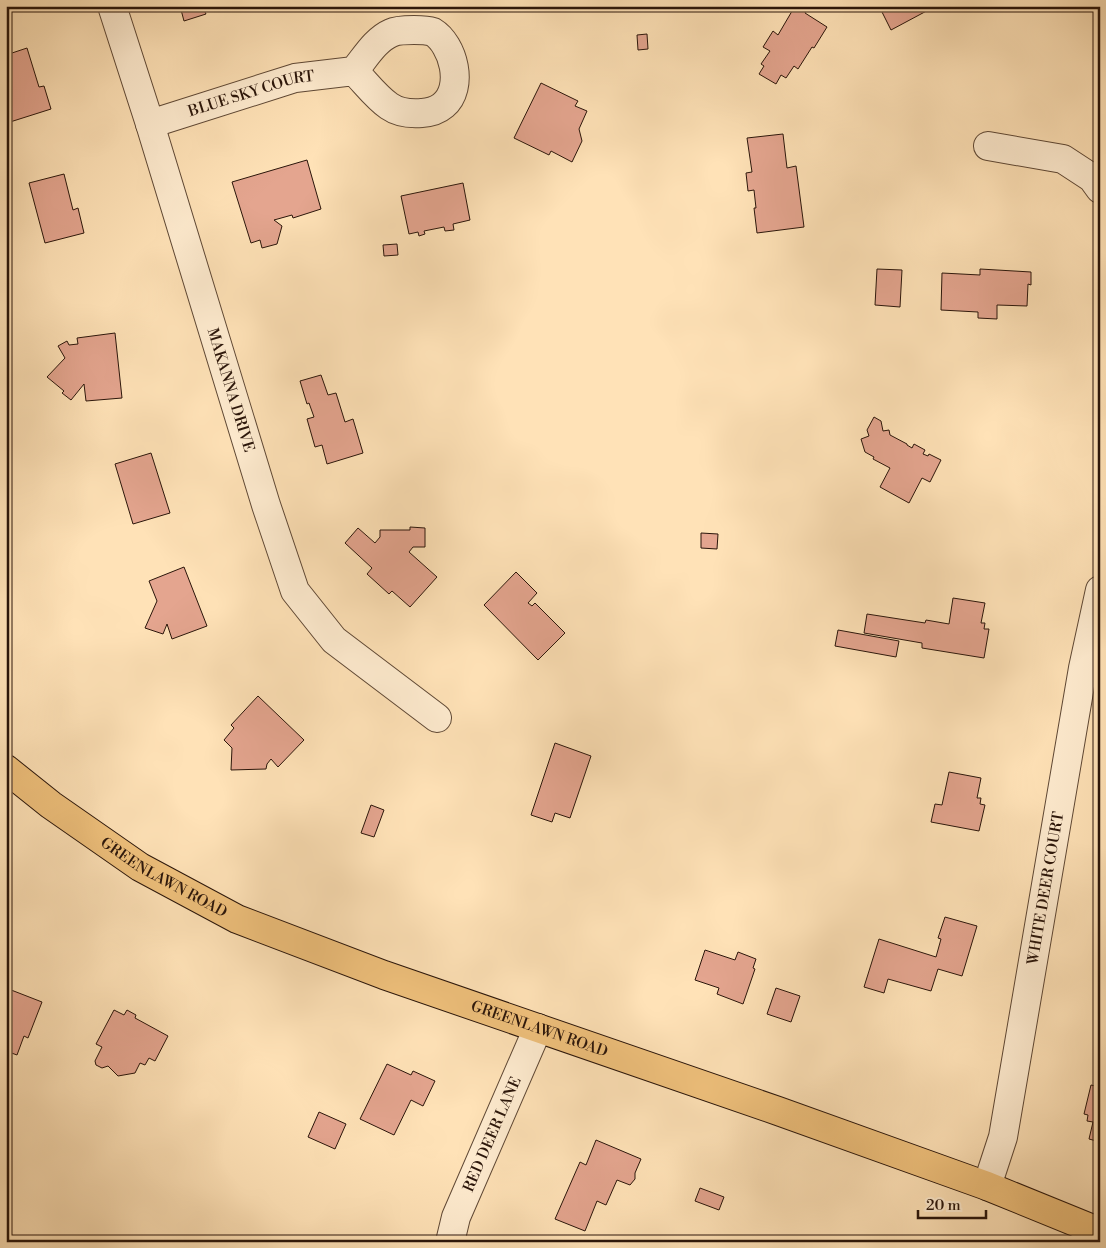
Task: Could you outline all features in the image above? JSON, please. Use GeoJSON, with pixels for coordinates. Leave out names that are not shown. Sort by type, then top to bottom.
{"type":"FeatureCollection","features":[{"type":"Feature","properties":{"kind":"main road","name":"GREENLAWN ROAD"},"geometry":{"type":"LineString","coordinates":[[6,769],[51,806],[140,867],[237,919],[384,975],[986,1186],[1098,1235]]}},
{"type":"Feature","properties":{"kind":"street","name":"MAKANNA DRIVE"},"geometry":{"type":"LineString","coordinates":[[112,6],[150,124],[266,505],[295,591],[334,640],[437,718]]}},
{"type":"Feature","properties":{"kind":"street","name":"BLUE SKY COURT"},"geometry":{"type":"LineString","coordinates":[[150,124],[295,78],[354,71]]}},
{"type":"Feature","properties":{"kind":"street"},"geometry":{"type":"LineString","coordinates":[[988,146],[1063,159],[1092,178],[1100,190]]}},
{"type":"Feature","properties":{"kind":"street","name":"WHITE DEER COURT"},"geometry":{"type":"LineString","coordinates":[[986,1186],[1003,1136],[1083,668],[1100,590]]}},
{"type":"Feature","properties":{"kind":"street","name":"RED DEER LANE"},"geometry":{"type":"LineString","coordinates":[[450,1242],[456,1217],[538,1028]]}},
{"type":"Feature","properties":{"kind":"building"},"geometry":{"type":"Polygon","coordinates":[[[180,6],[215,6],[204,10],[206,14],[184,21],[180,6]]]}},
{"type":"Feature","properties":{"kind":"building"},"geometry":{"type":"Polygon","coordinates":[[[795,6],[808,7],[805,13],[827,27],[798,69],[794,66],[786,78],[781,75],[776,84],[759,74],[764,66],[761,64],[770,51],[763,47],[773,31],[778,35],[795,6]]]}},
{"type":"Feature","properties":{"kind":"building"},"geometry":{"type":"Polygon","coordinates":[[[879,6],[933,6],[934,7],[891,30],[879,6]]]}},
{"type":"Feature","properties":{"kind":"building"},"geometry":{"type":"Polygon","coordinates":[[[647,34],[648,49],[638,50],[637,35],[647,34]]]}},
{"type":"Feature","properties":{"kind":"building"},"geometry":{"type":"Polygon","coordinates":[[[27,48],[39,87],[44,86],[51,109],[10,122],[6,109],[6,55],[27,48]]]}},
{"type":"Feature","properties":{"kind":"building"},"geometry":{"type":"Polygon","coordinates":[[[541,83],[578,101],[575,106],[587,111],[579,129],[582,141],[572,162],[551,151],[549,155],[514,138],[541,83]]]}},
{"type":"Feature","properties":{"kind":"building"},"geometry":{"type":"Polygon","coordinates":[[[783,134],[787,168],[796,166],[804,227],[757,233],[754,190],[748,191],[746,173],[752,172],[747,138],[783,134]]]}},
{"type":"Feature","properties":{"kind":"building"},"geometry":{"type":"Polygon","coordinates":[[[307,160],[321,209],[293,218],[292,215],[274,220],[282,226],[277,244],[262,248],[260,240],[251,243],[232,182],[307,160]]]}},
{"type":"Feature","properties":{"kind":"building"},"geometry":{"type":"Polygon","coordinates":[[[64,174],[73,210],[78,208],[84,233],[45,243],[29,183],[64,174]]]}},
{"type":"Feature","properties":{"kind":"building"},"geometry":{"type":"Polygon","coordinates":[[[463,183],[470,220],[453,224],[454,230],[445,231],[444,227],[424,231],[425,234],[419,236],[418,232],[409,234],[401,196],[463,183]]]}},
{"type":"Feature","properties":{"kind":"building"},"geometry":{"type":"Polygon","coordinates":[[[397,244],[398,255],[384,256],[383,245],[397,244]]]}},
{"type":"Feature","properties":{"kind":"building"},"geometry":{"type":"Polygon","coordinates":[[[877,269],[902,270],[900,307],[875,305],[877,269]]]}},
{"type":"Feature","properties":{"kind":"building"},"geometry":{"type":"Polygon","coordinates":[[[980,269],[1031,272],[1031,285],[1028,284],[1027,306],[997,305],[997,319],[978,318],[978,312],[941,310],[942,273],[980,275],[980,269]]]}},
{"type":"Feature","properties":{"kind":"building"},"geometry":{"type":"Polygon","coordinates":[[[115,333],[122,398],[86,401],[84,384],[71,400],[62,393],[64,391],[47,377],[65,358],[58,346],[67,341],[69,345],[78,344],[77,338],[115,333]]]}},
{"type":"Feature","properties":{"kind":"building"},"geometry":{"type":"Polygon","coordinates":[[[321,375],[328,395],[336,393],[345,422],[353,419],[363,453],[327,464],[322,445],[315,447],[307,419],[314,417],[309,403],[307,404],[300,381],[321,375]]]}},
{"type":"Feature","properties":{"kind":"building"},"geometry":{"type":"Polygon","coordinates":[[[874,417],[881,421],[883,431],[889,430],[890,435],[912,448],[914,444],[925,450],[923,454],[928,456],[929,454],[941,460],[930,482],[922,478],[909,503],[880,487],[890,468],[873,459],[874,457],[865,452],[861,439],[869,436],[867,430],[874,417]]]}},
{"type":"Feature","properties":{"kind":"building"},"geometry":{"type":"Polygon","coordinates":[[[151,453],[170,513],[133,524],[115,464],[151,453]]]}},
{"type":"Feature","properties":{"kind":"building"},"geometry":{"type":"Polygon","coordinates":[[[410,527],[425,528],[425,547],[413,547],[409,552],[437,577],[410,607],[392,591],[389,594],[367,574],[372,568],[345,543],[358,528],[375,543],[380,537],[380,530],[410,530],[410,527]]]}},
{"type":"Feature","properties":{"kind":"building"},"geometry":{"type":"Polygon","coordinates":[[[701,533],[718,534],[717,549],[701,548],[701,533]]]}},
{"type":"Feature","properties":{"kind":"building"},"geometry":{"type":"Polygon","coordinates":[[[184,567],[207,626],[172,639],[167,624],[163,634],[145,628],[157,601],[149,581],[184,567]]]}},
{"type":"Feature","properties":{"kind":"building"},"geometry":{"type":"Polygon","coordinates":[[[516,572],[537,593],[528,603],[532,606],[535,603],[565,633],[538,660],[484,605],[516,572]]]}},
{"type":"Feature","properties":{"kind":"building"},"geometry":{"type":"Polygon","coordinates":[[[953,598],[985,603],[981,623],[985,623],[984,629],[989,629],[984,658],[922,648],[922,643],[864,633],[867,614],[925,623],[926,620],[949,624],[953,598]]]}},
{"type":"Feature","properties":{"kind":"building"},"geometry":{"type":"Polygon","coordinates":[[[838,630],[899,641],[896,657],[835,646],[838,630]]]}},
{"type":"Feature","properties":{"kind":"building"},"geometry":{"type":"Polygon","coordinates":[[[258,696],[304,740],[278,767],[271,759],[266,769],[231,770],[232,748],[224,740],[234,728],[231,725],[258,696]]]}},
{"type":"Feature","properties":{"kind":"building"},"geometry":{"type":"Polygon","coordinates":[[[555,743],[591,756],[570,818],[555,813],[552,822],[531,815],[555,743]]]}},
{"type":"Feature","properties":{"kind":"building"},"geometry":{"type":"Polygon","coordinates":[[[949,772],[981,778],[977,798],[981,798],[980,804],[985,805],[979,831],[931,822],[935,804],[942,805],[949,772]]]}},
{"type":"Feature","properties":{"kind":"building"},"geometry":{"type":"Polygon","coordinates":[[[371,805],[384,810],[374,837],[361,833],[371,805]]]}},
{"type":"Feature","properties":{"kind":"building"},"geometry":{"type":"Polygon","coordinates":[[[945,917],[977,926],[962,976],[938,969],[931,991],[888,979],[884,993],[864,987],[879,939],[936,957],[941,939],[938,938],[945,917]]]}},
{"type":"Feature","properties":{"kind":"building"},"geometry":{"type":"Polygon","coordinates":[[[705,950],[735,960],[738,952],[756,959],[753,968],[755,969],[743,1004],[717,994],[719,988],[695,980],[705,950]]]}},
{"type":"Feature","properties":{"kind":"building"},"geometry":{"type":"Polygon","coordinates":[[[6,988],[42,1002],[28,1038],[24,1036],[17,1055],[6,1051],[6,988]]]}},
{"type":"Feature","properties":{"kind":"building"},"geometry":{"type":"Polygon","coordinates":[[[776,988],[800,996],[791,1022],[767,1014],[776,988]]]}},
{"type":"Feature","properties":{"kind":"building"},"geometry":{"type":"Polygon","coordinates":[[[114,1010],[124,1015],[127,1010],[136,1015],[135,1018],[168,1036],[155,1061],[149,1058],[145,1065],[140,1063],[135,1073],[118,1076],[108,1066],[102,1068],[96,1065],[95,1061],[102,1047],[96,1044],[114,1010]]]}},
{"type":"Feature","properties":{"kind":"building"},"geometry":{"type":"Polygon","coordinates":[[[387,1064],[411,1075],[413,1071],[435,1081],[423,1106],[411,1100],[394,1135],[360,1119],[387,1064]]]}},
{"type":"Feature","properties":{"kind":"building"},"geometry":{"type":"Polygon","coordinates":[[[1091,1085],[1100,1087],[1100,1142],[1089,1139],[1093,1122],[1087,1121],[1088,1115],[1084,1114],[1091,1085]]]}},
{"type":"Feature","properties":{"kind":"building"},"geometry":{"type":"Polygon","coordinates":[[[319,1112],[346,1124],[335,1149],[308,1137],[319,1112]]]}},
{"type":"Feature","properties":{"kind":"building"},"geometry":{"type":"Polygon","coordinates":[[[596,1140],[641,1159],[635,1173],[635,1179],[630,1185],[617,1180],[606,1205],[597,1201],[585,1231],[555,1219],[580,1162],[586,1165],[596,1140]]]}},
{"type":"Feature","properties":{"kind":"building"},"geometry":{"type":"Polygon","coordinates":[[[700,1188],[724,1197],[719,1210],[695,1201],[700,1188]]]}}]}
